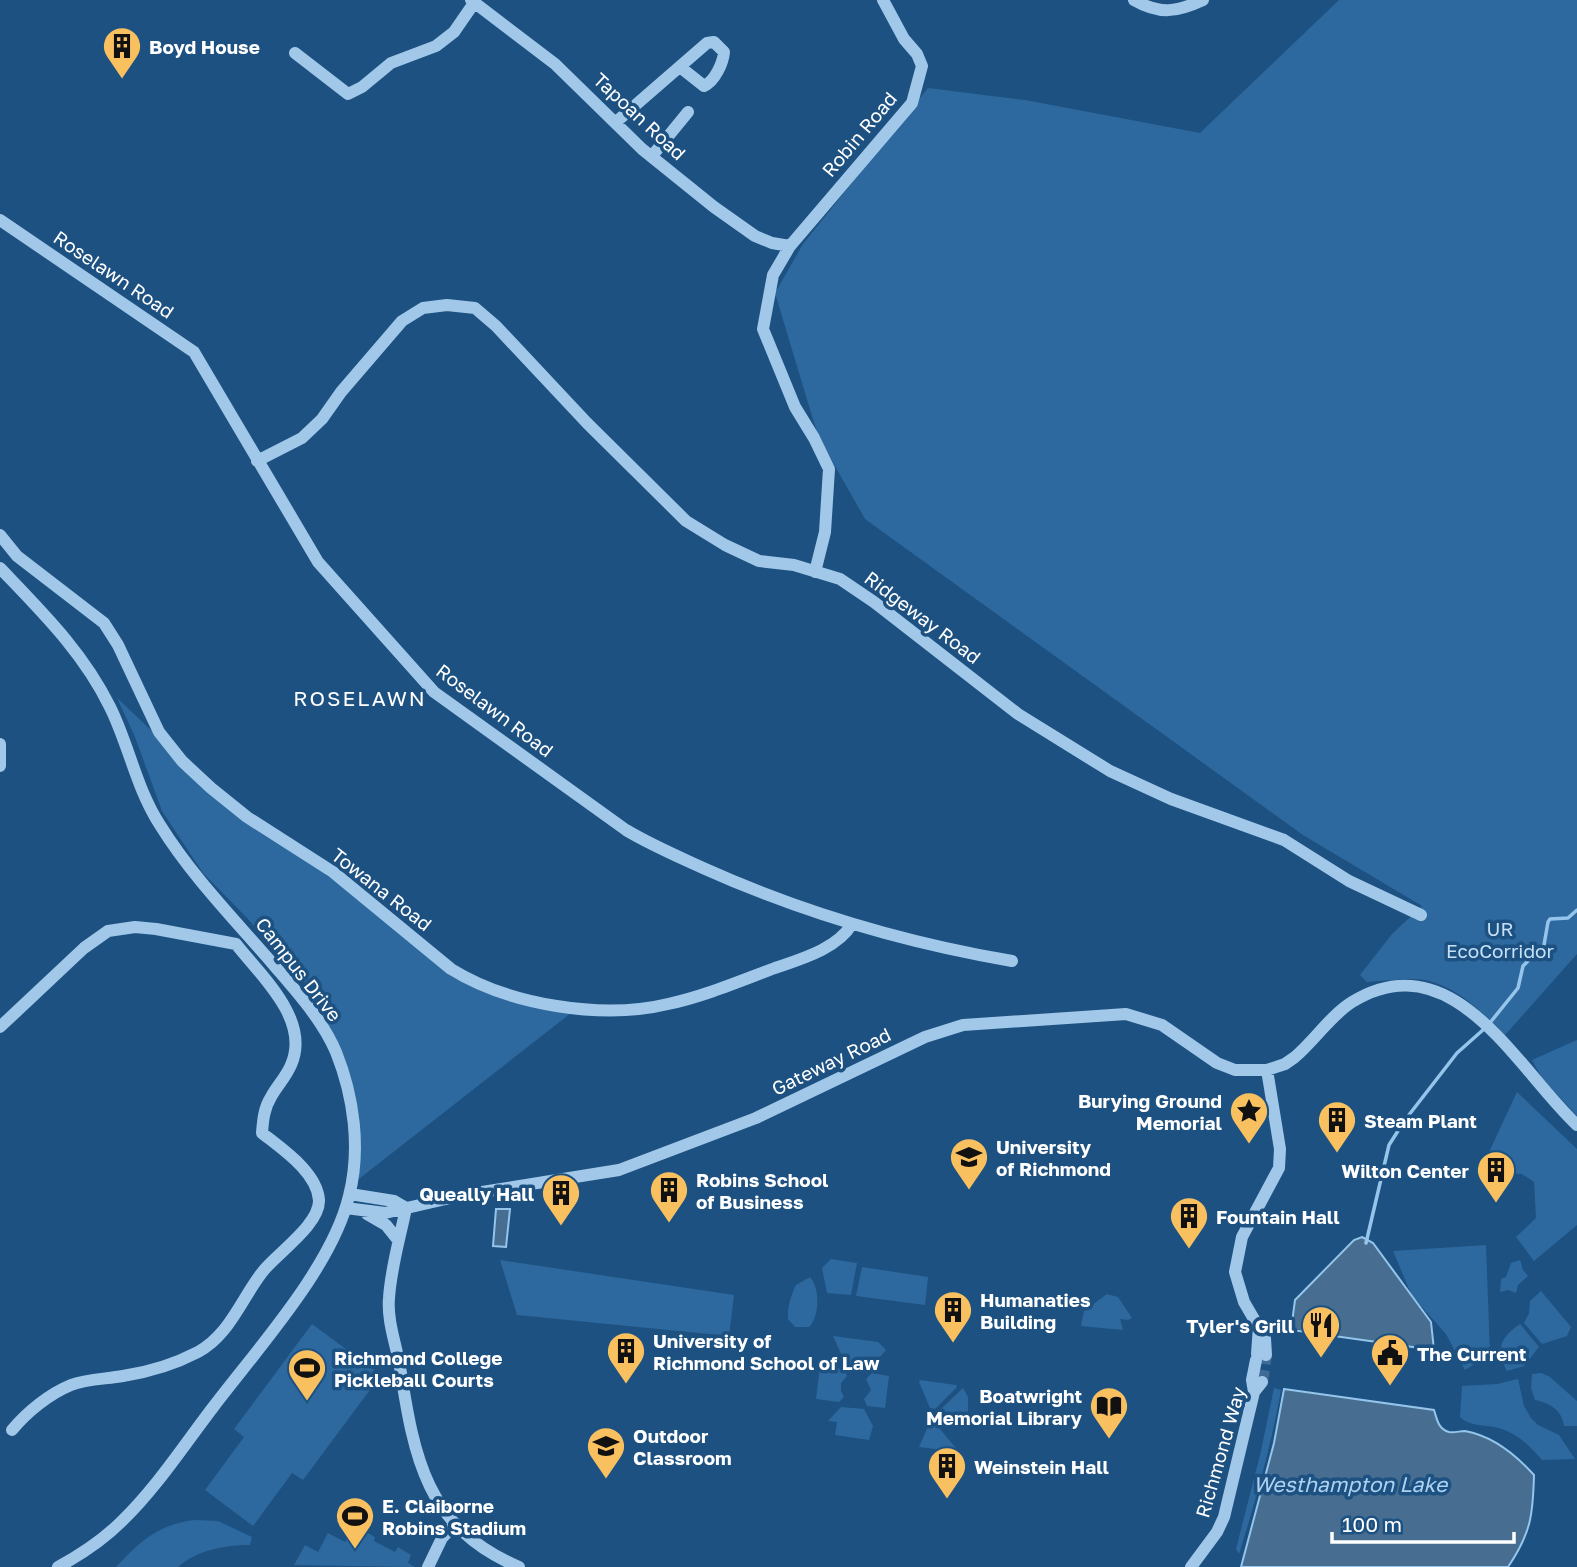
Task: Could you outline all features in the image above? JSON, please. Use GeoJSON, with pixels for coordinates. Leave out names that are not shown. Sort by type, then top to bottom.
{"type":"FeatureCollection","features":[{"type":"Feature","properties":{"kind":"street","name":"Robin Road"},"geometry":{"type":"LineString","coordinates":[[816,572],[825,532],[828,469],[790,396],[763,329],[773,275],[790,246],[912,103],[922,66],[883,0]]}},
{"type":"Feature","properties":{"kind":"street"},"geometry":{"type":"LineString","coordinates":[[1134,0],[1152,10],[1174,10],[1203,0]]}},
{"type":"Feature","properties":{"kind":"street","name":"Tapoan Road"},"geometry":{"type":"LineString","coordinates":[[473,1],[548,58],[652,156],[714,207],[755,236],[790,246]]}},
{"type":"Feature","properties":{"kind":"street"},"geometry":{"type":"LineString","coordinates":[[295,52],[348,94],[391,63],[436,46],[454,32],[473,1]]}},
{"type":"Feature","properties":{"kind":"street"},"geometry":{"type":"LineString","coordinates":[[616,122],[680,67]]}},
{"type":"Feature","properties":{"kind":"street"},"geometry":{"type":"LineString","coordinates":[[652,156],[688,112]]}},
{"type":"Feature","properties":{"kind":"street","name":"Roselawn Road"},"geometry":{"type":"LineString","coordinates":[[0,220],[194,352],[317,562],[434,692],[626,830],[653,846],[743,886],[852,924],[1012,961]]}},
{"type":"Feature","properties":{"kind":"street","name":"Ridgeway Road"},"geometry":{"type":"LineString","coordinates":[[257,461],[302,438],[322,419],[341,392],[402,321],[423,308],[447,305],[475,307],[686,521],[725,545],[759,561],[794,565],[840,579],[874,602],[1018,714],[1110,771],[1171,799],[1284,840],[1349,881],[1421,915]]}},
{"type":"Feature","properties":{"kind":"street","name":"Towana Road"},"geometry":{"type":"LineString","coordinates":[[0,535],[17,556],[104,623],[118,645],[159,732],[182,761],[247,817],[333,872],[451,969],[470,981],[571,1009],[649,1008],[722,988],[788,963],[838,941],[852,924]]}},
{"type":"Feature","properties":{"kind":"street"},"geometry":{"type":"LineString","coordinates":[[1,569],[17,556]]}},
{"type":"Feature","properties":{"kind":"street","name":"Campus Drive"},"geometry":{"type":"LineString","coordinates":[[1,569],[62,632],[87,665],[112,710],[135,774],[159,824],[178,852],[292,985],[323,1028],[343,1070],[354,1130],[350,1194],[346,1208],[330,1245],[309,1279],[142,1500],[102,1539],[58,1567]]}},
{"type":"Feature","properties":{"kind":"street"},"geometry":{"type":"LineString","coordinates":[[0,744],[0,766]]}},
{"type":"Feature","properties":{"kind":"street"},"geometry":{"type":"LineString","coordinates":[[0,1027],[84,948],[98,936],[114,929],[156,929],[236,944],[257,945]]}},
{"type":"Feature","properties":{"kind":"street"},"geometry":{"type":"LineString","coordinates":[[12,1430],[27,1413],[73,1384],[153,1369],[176,1362],[210,1344],[226,1328],[266,1268],[315,1215],[319,1201],[310,1177],[262,1133],[264,1113],[270,1098],[294,1058],[295,1034],[292,1023],[280,1000],[236,944]]}},
{"type":"Feature","properties":{"kind":"street"},"geometry":{"type":"LineString","coordinates":[[1267,1070],[1295,1057],[1350,1003],[1382,989],[1407,986],[1425,988],[1448,996],[1478,1018],[1499,1037],[1577,1125]]}},
{"type":"Feature","properties":{"kind":"street","name":"Gateway Road"},"geometry":{"type":"LineString","coordinates":[[346,1208],[385,1213],[486,1191],[619,1170],[756,1118],[925,1037],[963,1025],[1126,1014],[1162,1025],[1226,1068],[1244,1072],[1267,1070]]}},
{"type":"Feature","properties":{"kind":"street","name":"Richmond Way"},"geometry":{"type":"LineString","coordinates":[[1193,1566],[1217,1532],[1224,1517],[1265,1338],[1244,1302],[1235,1272],[1242,1237],[1279,1168],[1280,1149],[1267,1070]]}},
{"type":"Feature","properties":{"kind":"street","name":"Gateway Road"},"geometry":{"type":"LineString","coordinates":[[350,1194],[394,1201],[407,1208]]}},
{"type":"Feature","properties":{"kind":"street"},"geometry":{"type":"LineString","coordinates":[[407,1208],[398,1240],[388,1308],[408,1417],[424,1475],[432,1494],[455,1524],[481,1549],[519,1567]]}},
{"type":"Feature","properties":{"kind":"street","name":"Gateway Road"},"geometry":{"type":"LineString","coordinates":[[361,1211],[386,1225],[398,1240]]}},
{"type":"Feature","properties":{"kind":"street"},"geometry":{"type":"LineString","coordinates":[[428,1567],[442,1538],[455,1524]]}},
{"type":"Feature","properties":{"kind":"green space","name":"UR EcoCorridor"},"geometry":{"type":"Polygon","coordinates":[[[1339,0],[1577,0],[1577,954],[1505,1035],[1463,998],[1439,984],[1412,979],[1367,982],[1360,975],[1392,934],[1422,906],[1303,835],[865,519],[818,436],[775,293],[803,244],[928,88],[1025,100],[1200,133],[1339,0]]]}},
{"type":"Feature","properties":{"kind":"green space"},"geometry":{"type":"Polygon","coordinates":[[[117,698],[242,816],[324,873],[474,987],[571,1013],[355,1182],[350,1079],[316,1001],[301,978],[203,873],[162,811],[135,737],[117,698]]]}},
{"type":"Feature","properties":{"kind":"green space"},"geometry":{"type":"Polygon","coordinates":[[[1577,1040],[1577,1116],[1542,1078],[1532,1060],[1577,1040]]]}},
{"type":"Feature","properties":{"kind":"green space"},"geometry":{"type":"Polygon","coordinates":[[[1517,1092],[1577,1149],[1577,1225],[1534,1261],[1516,1237],[1536,1218],[1534,1182],[1522,1174],[1492,1173],[1489,1152],[1517,1092]]]}},
{"type":"Feature","properties":{"kind":"green space"},"geometry":{"type":"Polygon","coordinates":[[[1486,1245],[1490,1354],[1465,1370],[1446,1334],[1412,1296],[1393,1251],[1486,1245]]]}},
{"type":"Feature","properties":{"kind":"green space"},"geometry":{"type":"Polygon","coordinates":[[[831,1259],[857,1263],[851,1295],[827,1293],[822,1268],[831,1259]]]}},
{"type":"Feature","properties":{"kind":"green space"},"geometry":{"type":"Polygon","coordinates":[[[500,1260],[734,1295],[729,1336],[517,1315],[500,1260]]]}},
{"type":"Feature","properties":{"kind":"green space"},"geometry":{"type":"Polygon","coordinates":[[[1520,1260],[1528,1276],[1518,1285],[1516,1293],[1508,1290],[1500,1292],[1501,1279],[1506,1277],[1511,1263],[1520,1260]]]}},
{"type":"Feature","properties":{"kind":"green space"},"geometry":{"type":"Polygon","coordinates":[[[862,1267],[928,1277],[925,1305],[856,1296],[862,1267]]]}},
{"type":"Feature","properties":{"kind":"green space"},"geometry":{"type":"Polygon","coordinates":[[[810,1277],[817,1295],[815,1316],[809,1327],[795,1327],[788,1319],[791,1297],[796,1285],[810,1277]]]}},
{"type":"Feature","properties":{"kind":"green space"},"geometry":{"type":"Polygon","coordinates":[[[1541,1291],[1571,1327],[1567,1336],[1542,1344],[1524,1323],[1529,1313],[1530,1301],[1541,1291]]]}},
{"type":"Feature","properties":{"kind":"green space"},"geometry":{"type":"Polygon","coordinates":[[[1107,1294],[1118,1297],[1132,1318],[1120,1319],[1123,1330],[1081,1326],[1084,1311],[1107,1294]]]}},
{"type":"Feature","properties":{"kind":"green space","name":"Richmond College Pickleball Courts"},"geometry":{"type":"Polygon","coordinates":[[[312,1324],[381,1375],[303,1480],[292,1473],[253,1526],[205,1490],[244,1437],[234,1429],[312,1324]]]}},
{"type":"Feature","properties":{"kind":"green space"},"geometry":{"type":"Polygon","coordinates":[[[1520,1324],[1539,1347],[1524,1366],[1507,1371],[1501,1356],[1502,1344],[1508,1334],[1520,1324]]]}},
{"type":"Feature","properties":{"kind":"green space"},"geometry":{"type":"Polygon","coordinates":[[[833,1336],[878,1342],[886,1350],[870,1369],[846,1365],[833,1336]]]}},
{"type":"Feature","properties":{"kind":"green space"},"geometry":{"type":"Polygon","coordinates":[[[820,1366],[844,1369],[847,1376],[841,1383],[841,1391],[844,1397],[839,1402],[816,1399],[820,1366]]]}},
{"type":"Feature","properties":{"kind":"green space"},"geometry":{"type":"Polygon","coordinates":[[[872,1373],[889,1376],[885,1408],[867,1406],[864,1399],[871,1390],[866,1379],[872,1373]]]}},
{"type":"Feature","properties":{"kind":"green space"},"geometry":{"type":"Polygon","coordinates":[[[1541,1373],[1550,1377],[1577,1401],[1577,1426],[1564,1426],[1561,1416],[1554,1408],[1535,1400],[1531,1388],[1532,1374],[1541,1373]]]}},
{"type":"Feature","properties":{"kind":"green space"},"geometry":{"type":"Polygon","coordinates":[[[1518,1379],[1524,1406],[1531,1418],[1538,1425],[1559,1435],[1575,1459],[1542,1460],[1514,1435],[1470,1423],[1460,1417],[1462,1386],[1497,1384],[1518,1379]]]}},
{"type":"Feature","properties":{"kind":"green space"},"geometry":{"type":"Polygon","coordinates":[[[920,1380],[957,1387],[935,1409],[930,1408],[920,1380]]]}},
{"type":"Feature","properties":{"kind":"green space"},"geometry":{"type":"Polygon","coordinates":[[[963,1388],[968,1397],[968,1412],[959,1418],[939,1415],[938,1412],[963,1388]]]}},
{"type":"Feature","properties":{"kind":"green space"},"geometry":{"type":"Polygon","coordinates":[[[1274,1388],[1281,1390],[1277,1411],[1263,1473],[1239,1554],[1236,1549],[1274,1388]]]}},
{"type":"Feature","properties":{"kind":"green space"},"geometry":{"type":"Polygon","coordinates":[[[841,1407],[864,1409],[873,1426],[869,1440],[835,1435],[837,1422],[828,1421],[841,1407]]]}},
{"type":"Feature","properties":{"kind":"green space"},"geometry":{"type":"Polygon","coordinates":[[[935,1423],[959,1452],[919,1447],[929,1424],[935,1423]]]}},
{"type":"Feature","properties":{"kind":"green space"},"geometry":{"type":"Polygon","coordinates":[[[218,1521],[252,1537],[250,1545],[212,1550],[194,1556],[178,1567],[116,1567],[150,1536],[181,1522],[218,1521]]]}},
{"type":"Feature","properties":{"kind":"green space","name":"E. Claiborne Robins Stadium"},"geometry":{"type":"Polygon","coordinates":[[[364,1531],[375,1537],[374,1541],[395,1552],[398,1547],[411,1555],[408,1563],[415,1567],[294,1565],[305,1545],[318,1552],[328,1533],[345,1542],[349,1534],[359,1539],[364,1531]]]}},
{"type":"Feature","properties":{"kind":"water"},"geometry":{"type":"Polygon","coordinates":[[[496,1209],[510,1209],[506,1247],[493,1246],[496,1209]]]}},
{"type":"Feature","properties":{"kind":"water"},"geometry":{"type":"Polygon","coordinates":[[[1362,1237],[1373,1243],[1431,1322],[1434,1350],[1291,1330],[1295,1300],[1354,1240],[1362,1237]]]}},
{"type":"Feature","properties":{"kind":"water","name":"Westhampton Lake"},"geometry":{"type":"Polygon","coordinates":[[[1284,1389],[1434,1410],[1438,1423],[1445,1431],[1465,1431],[1485,1437],[1520,1460],[1534,1475],[1533,1501],[1522,1544],[1508,1567],[1241,1567],[1274,1443],[1284,1389]]]}},
{"type":"Feature","properties":{"kind":"waterway"},"geometry":{"type":"LineString","coordinates":[[1489,1024],[1518,988],[1523,966],[1544,945],[1550,919],[1568,918],[1577,910]]}},
{"type":"Feature","properties":{"kind":"waterway"},"geometry":{"type":"LineString","coordinates":[[1366,1243],[1389,1145],[1457,1053],[1484,1029]]}},
{"type":"Feature","properties":{"kind":"tunnel"},"geometry":{"type":"LineString","coordinates":[[1262,1382],[1266,1355]]}},
{"type":"Feature","properties":{"kind":"place","name":"Boyd House"},"geometry":{"type":"Point","coordinates":[122,80]}},
{"type":"Feature","properties":{"kind":"place","name":"Burying Ground Memorial"},"geometry":{"type":"Point","coordinates":[1249,1145]}},
{"type":"Feature","properties":{"kind":"place","name":"Steam Plant"},"geometry":{"type":"Point","coordinates":[1337,1154]}},
{"type":"Feature","properties":{"kind":"place","name":"University of Richmond"},"geometry":{"type":"Point","coordinates":[969,1191]}},
{"type":"Feature","properties":{"kind":"place","name":"Wilton Center"},"geometry":{"type":"Point","coordinates":[1496,1204]}},
{"type":"Feature","properties":{"kind":"place","name":"Robins School of Business"},"geometry":{"type":"Point","coordinates":[669,1224]}},
{"type":"Feature","properties":{"kind":"place","name":"Queally Hall"},"geometry":{"type":"Point","coordinates":[561,1227]}},
{"type":"Feature","properties":{"kind":"place","name":"Fountain Hall"},"geometry":{"type":"Point","coordinates":[1189,1250]}},
{"type":"Feature","properties":{"kind":"place","name":"Humanaties Building"},"geometry":{"type":"Point","coordinates":[953,1344]}},
{"type":"Feature","properties":{"kind":"place","name":"Tyler's Grill"},"geometry":{"type":"Point","coordinates":[1321,1359]}},
{"type":"Feature","properties":{"kind":"place","name":"University of Richmond School of Law"},"geometry":{"type":"Point","coordinates":[626,1385]}},
{"type":"Feature","properties":{"kind":"place","name":"The Current"},"geometry":{"type":"Point","coordinates":[1390,1387]}},
{"type":"Feature","properties":{"kind":"place","name":"Richmond College Pickleball Courts"},"geometry":{"type":"Point","coordinates":[307,1402]}},
{"type":"Feature","properties":{"kind":"place","name":"Boatwright Memorial Library"},"geometry":{"type":"Point","coordinates":[1109,1440]}},
{"type":"Feature","properties":{"kind":"place","name":"Outdoor Classroom"},"geometry":{"type":"Point","coordinates":[606,1480]}},
{"type":"Feature","properties":{"kind":"place","name":"Weinstein Hall"},"geometry":{"type":"Point","coordinates":[947,1500]}},
{"type":"Feature","properties":{"kind":"place","name":"E. Claiborne Robins Stadium"},"geometry":{"type":"Point","coordinates":[355,1550]}},
{"type":"Feature","properties":{"kind":"district","name":"ROSELAWN"},"geometry":{"type":"Point","coordinates":[360,698]}}]}
